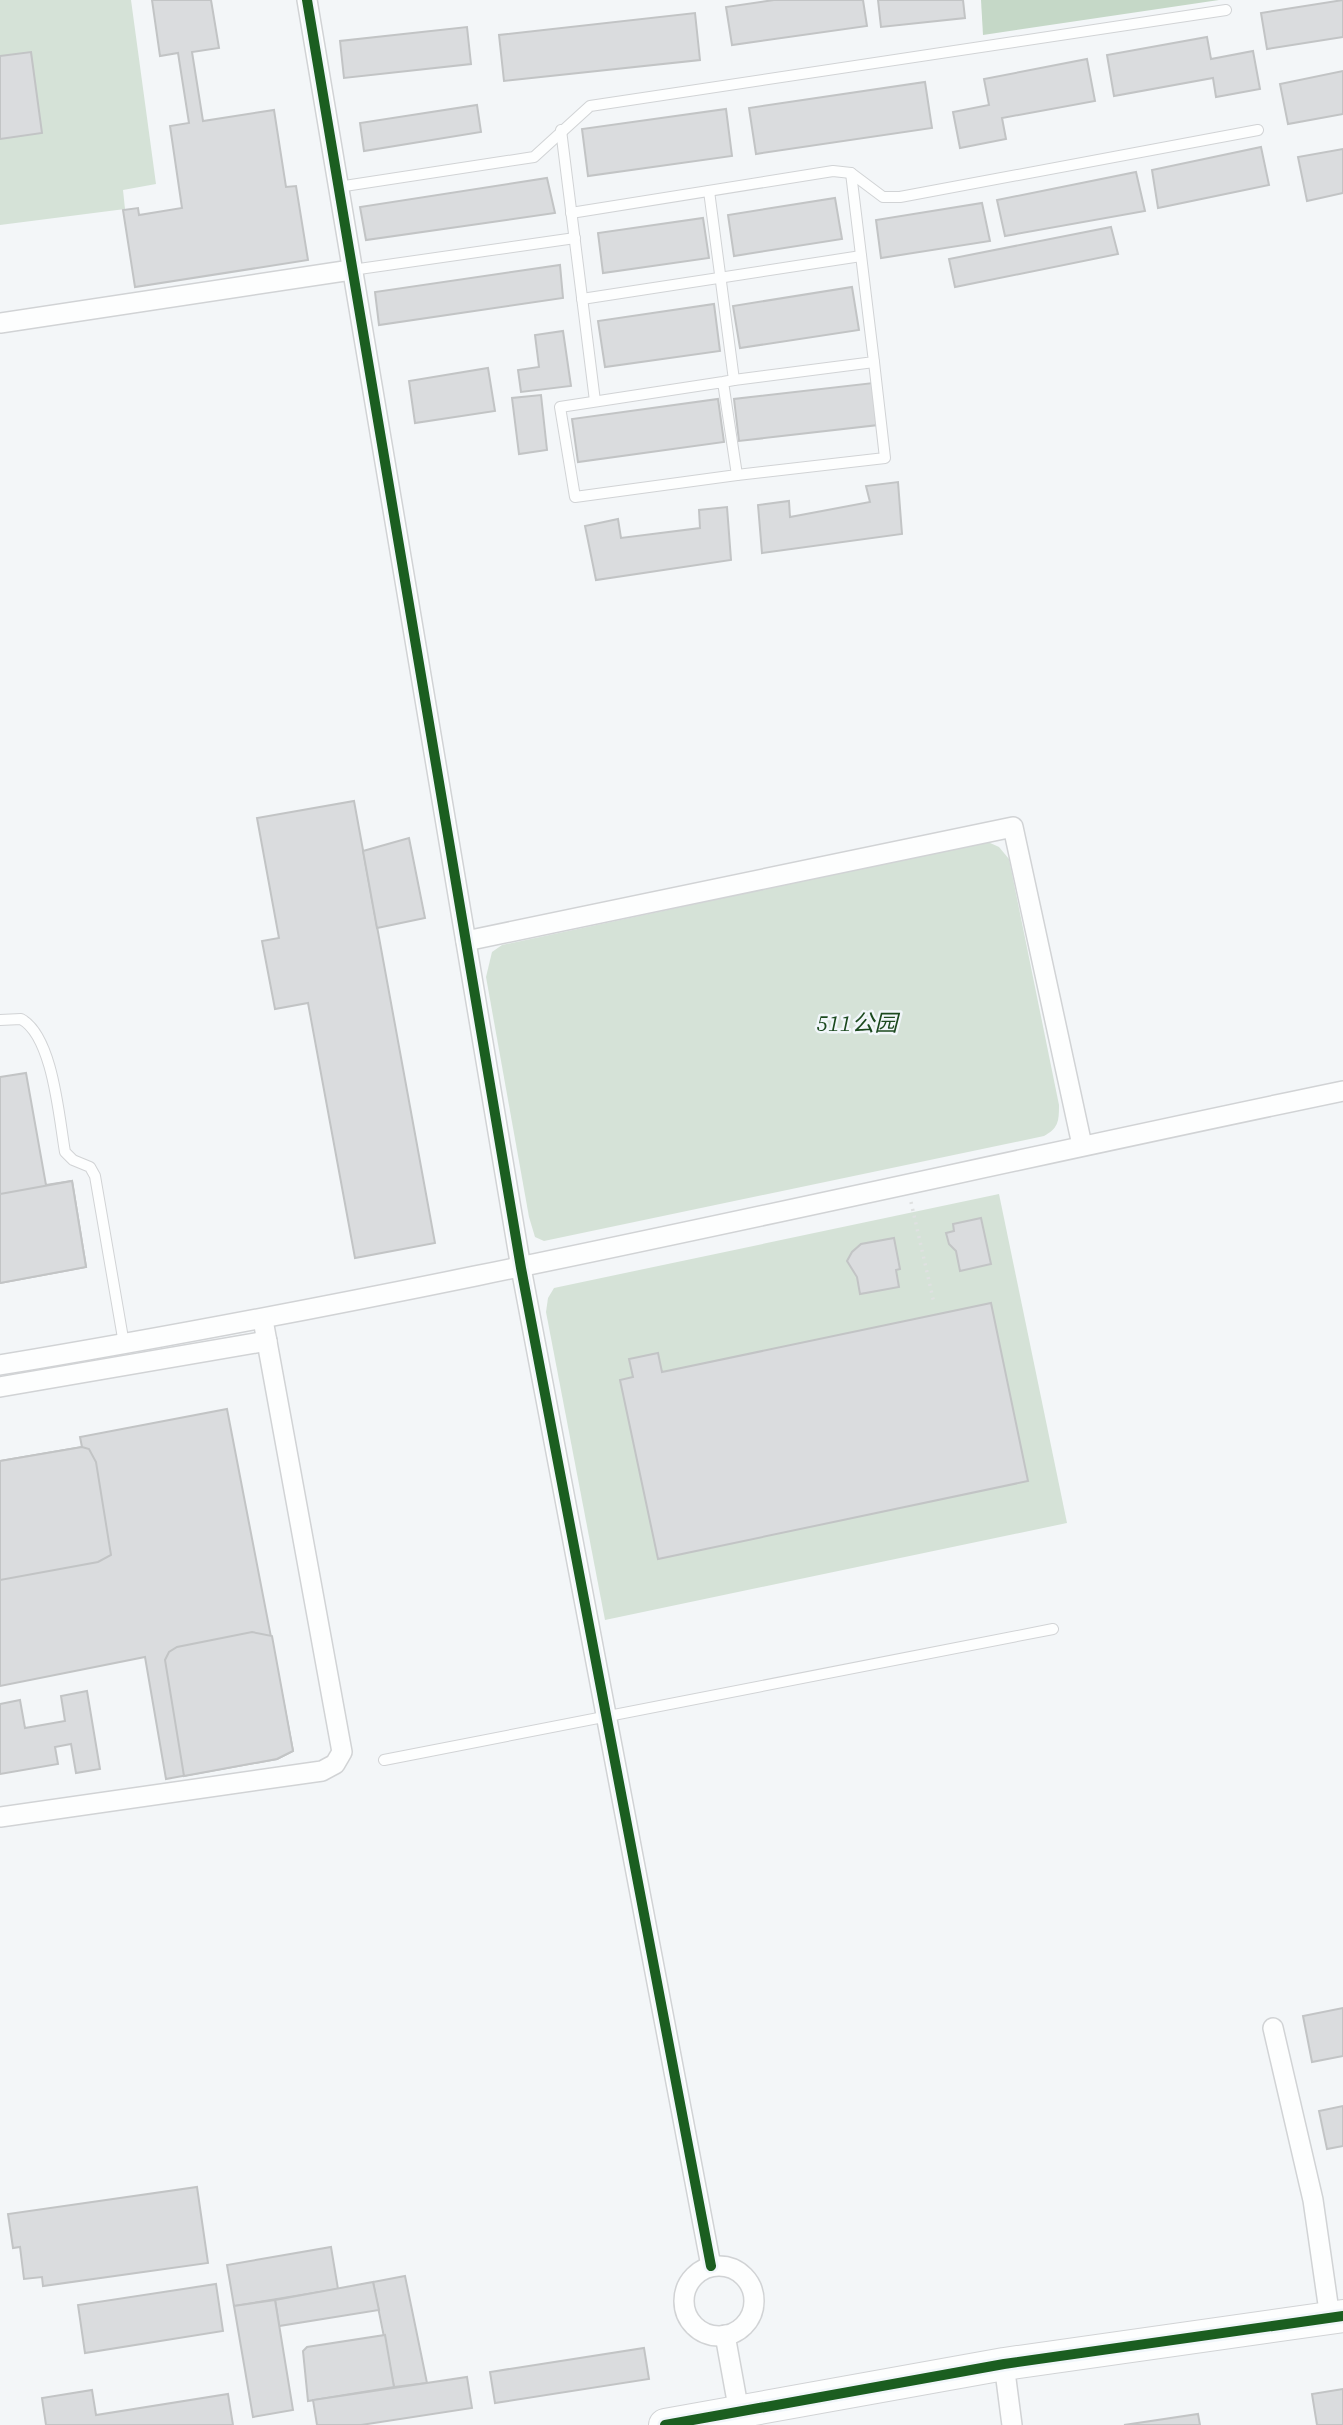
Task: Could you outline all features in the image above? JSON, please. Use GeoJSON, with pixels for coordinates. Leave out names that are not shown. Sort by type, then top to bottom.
{"type":"FeatureCollection","features":[{"type":"Feature","properties":{"kind":"main road"},"geometry":{"type":"LineString","coordinates":[[665,2425],[1004,2364],[1337,2317]]}},
{"type":"Feature","properties":{"kind":"street"},"geometry":{"type":"LineString","coordinates":[[307,0],[522,1268],[711,2266]]}},
{"type":"Feature","properties":{"kind":"street"},"geometry":{"type":"LineString","coordinates":[[0,323],[351,271]]}},
{"type":"Feature","properties":{"kind":"street"},"geometry":{"type":"LineString","coordinates":[[466,941],[1013,827],[1082,1145]]}},
{"type":"Feature","properties":{"kind":"street"},"geometry":{"type":"LineString","coordinates":[[0,1365],[263,1320],[522,1268],[1082,1145],[1343,1091]]}},
{"type":"Feature","properties":{"kind":"street"},"geometry":{"type":"LineString","coordinates":[[0,1817],[322,1771],[335,1764],[342,1752],[263,1320]]}},
{"type":"Feature","properties":{"kind":"street"},"geometry":{"type":"LineString","coordinates":[[0,1387],[267,1341]]}},
{"type":"Feature","properties":{"kind":"street"},"geometry":{"type":"LineString","coordinates":[[1273,2028],[1337,2317]]}},
{"type":"Feature","properties":{"kind":"street"},"geometry":{"type":"LineString","coordinates":[[711,2266],[723,2266],[743,2275],[753,2294],[754,2305],[744,2325],[725,2336],[712,2335],[692,2323],[683,2301],[691,2279],[711,2266]]}},
{"type":"Feature","properties":{"kind":"street"},"geometry":{"type":"LineString","coordinates":[[725,2336],[739,2412]]}},
{"type":"Feature","properties":{"kind":"street"},"geometry":{"type":"LineString","coordinates":[[1004,2364],[1012,2425]]}},
{"type":"Feature","properties":{"kind":"lane"},"geometry":{"type":"LineString","coordinates":[[338,187],[534,157],[590,106],[1226,10]]}},
{"type":"Feature","properties":{"kind":"lane"},"geometry":{"type":"LineString","coordinates":[[561,130],[596,401]]}},
{"type":"Feature","properties":{"kind":"lane"},"geometry":{"type":"LineString","coordinates":[[571,213],[833,171],[851,173],[883,197],[900,197],[1258,130]]}},
{"type":"Feature","properties":{"kind":"lane"},"geometry":{"type":"LineString","coordinates":[[851,173],[874,362],[885,458],[575,497],[560,407],[874,362]]}},
{"type":"Feature","properties":{"kind":"lane"},"geometry":{"type":"LineString","coordinates":[[709,191],[737,475]]}},
{"type":"Feature","properties":{"kind":"lane"},"geometry":{"type":"LineString","coordinates":[[351,271],[575,238]]}},
{"type":"Feature","properties":{"kind":"lane"},"geometry":{"type":"LineString","coordinates":[[582,299],[861,256]]}},
{"type":"Feature","properties":{"kind":"lane"},"geometry":{"type":"LineString","coordinates":[[0,1020],[21,1019],[34,1031],[50,1066],[65,1152],[73,1160],[90,1167],[95,1176],[124,1344]]}},
{"type":"Feature","properties":{"kind":"lane"},"geometry":{"type":"LineString","coordinates":[[384,1760],[1053,1629]]}},
{"type":"Feature","properties":{"kind":"path"},"geometry":{"type":"LineString","coordinates":[[906,1183],[934,1303]]}},
{"type":"Feature","properties":{"kind":"green space"},"geometry":{"type":"Polygon","coordinates":[[[0,0],[131,0],[156,184],[123,190],[125,209],[0,225],[0,0]]]}},
{"type":"Feature","properties":{"kind":"green space"},"geometry":{"type":"Polygon","coordinates":[[[981,0],[1219,0],[983,35],[981,0]]]}},
{"type":"Feature","properties":{"kind":"green space","name":"511公园"},"geometry":{"type":"Polygon","coordinates":[[[988,842],[999,847],[1009,859],[1059,1105],[1058,1120],[1052,1130],[1044,1136],[544,1241],[535,1237],[529,1217],[486,977],[492,952],[502,945],[988,842]]]}},
{"type":"Feature","properties":{"kind":"green space"},"geometry":{"type":"Polygon","coordinates":[[[999,1194],[1067,1523],[605,1620],[546,1312],[548,1298],[554,1288],[999,1194]]]}},
{"type":"Feature","properties":{"kind":"building"},"geometry":{"type":"Polygon","coordinates":[[[152,0],[211,0],[219,48],[192,52],[203,121],[274,110],[286,187],[296,186],[308,260],[135,287],[123,210],[138,208],[139,215],[182,208],[170,126],[189,123],[178,53],[160,56],[152,0]]]}},
{"type":"Feature","properties":{"kind":"building"},"geometry":{"type":"Polygon","coordinates":[[[774,0],[863,0],[867,26],[732,45],[726,7],[774,0]]]}},
{"type":"Feature","properties":{"kind":"building"},"geometry":{"type":"Polygon","coordinates":[[[878,0],[963,0],[965,18],[881,27],[878,0]]]}},
{"type":"Feature","properties":{"kind":"building"},"geometry":{"type":"Polygon","coordinates":[[[1343,0],[1343,37],[1267,49],[1261,13],[1343,0]]]}},
{"type":"Feature","properties":{"kind":"building"},"geometry":{"type":"Polygon","coordinates":[[[695,13],[700,60],[504,81],[499,35],[695,13]]]}},
{"type":"Feature","properties":{"kind":"building"},"geometry":{"type":"Polygon","coordinates":[[[467,27],[471,64],[344,78],[340,41],[467,27]]]}},
{"type":"Feature","properties":{"kind":"building"},"geometry":{"type":"Polygon","coordinates":[[[1207,37],[1211,59],[1253,51],[1260,89],[1216,97],[1213,78],[1114,96],[1107,55],[1207,37]]]}},
{"type":"Feature","properties":{"kind":"building"},"geometry":{"type":"Polygon","coordinates":[[[31,52],[42,133],[0,139],[0,56],[31,52]]]}},
{"type":"Feature","properties":{"kind":"building"},"geometry":{"type":"Polygon","coordinates":[[[1087,59],[1095,101],[1002,118],[1006,139],[960,148],[953,112],[989,105],[984,79],[1087,59]]]}},
{"type":"Feature","properties":{"kind":"building"},"geometry":{"type":"Polygon","coordinates":[[[1343,71],[1343,114],[1288,124],[1280,84],[1343,71]]]}},
{"type":"Feature","properties":{"kind":"building"},"geometry":{"type":"Polygon","coordinates":[[[925,82],[932,128],[756,154],[749,108],[925,82]]]}},
{"type":"Feature","properties":{"kind":"building"},"geometry":{"type":"Polygon","coordinates":[[[477,105],[481,132],[364,151],[360,123],[477,105]]]}},
{"type":"Feature","properties":{"kind":"building"},"geometry":{"type":"Polygon","coordinates":[[[726,109],[732,156],[588,176],[582,129],[726,109]]]}},
{"type":"Feature","properties":{"kind":"building"},"geometry":{"type":"Polygon","coordinates":[[[1261,147],[1269,185],[1158,208],[1152,170],[1261,147]]]}},
{"type":"Feature","properties":{"kind":"building"},"geometry":{"type":"Polygon","coordinates":[[[1343,149],[1343,193],[1307,201],[1298,157],[1343,149]]]}},
{"type":"Feature","properties":{"kind":"building"},"geometry":{"type":"Polygon","coordinates":[[[1136,172],[1145,211],[1005,236],[997,200],[1136,172]]]}},
{"type":"Feature","properties":{"kind":"building"},"geometry":{"type":"Polygon","coordinates":[[[547,178],[555,213],[366,240],[360,207],[547,178]]]}},
{"type":"Feature","properties":{"kind":"building"},"geometry":{"type":"Polygon","coordinates":[[[835,198],[842,239],[734,256],[728,215],[835,198]]]}},
{"type":"Feature","properties":{"kind":"building"},"geometry":{"type":"Polygon","coordinates":[[[982,203],[990,241],[881,258],[876,220],[982,203]]]}},
{"type":"Feature","properties":{"kind":"building"},"geometry":{"type":"Polygon","coordinates":[[[703,218],[709,258],[603,273],[598,233],[703,218]]]}},
{"type":"Feature","properties":{"kind":"building"},"geometry":{"type":"Polygon","coordinates":[[[1111,227],[1118,254],[955,287],[949,259],[1111,227]]]}},
{"type":"Feature","properties":{"kind":"building"},"geometry":{"type":"Polygon","coordinates":[[[560,265],[563,298],[379,325],[375,292],[560,265]]]}},
{"type":"Feature","properties":{"kind":"building"},"geometry":{"type":"Polygon","coordinates":[[[852,287],[859,330],[740,348],[733,306],[852,287]]]}},
{"type":"Feature","properties":{"kind":"building"},"geometry":{"type":"Polygon","coordinates":[[[714,304],[720,351],[605,367],[598,321],[714,304]]]}},
{"type":"Feature","properties":{"kind":"building"},"geometry":{"type":"Polygon","coordinates":[[[563,331],[571,386],[521,392],[518,370],[539,367],[535,335],[563,331]]]}},
{"type":"Feature","properties":{"kind":"building"},"geometry":{"type":"Polygon","coordinates":[[[488,368],[495,411],[415,423],[409,381],[488,368]]]}},
{"type":"Feature","properties":{"kind":"building"},"geometry":{"type":"Polygon","coordinates":[[[873,383],[878,425],[739,441],[734,399],[873,383]]]}},
{"type":"Feature","properties":{"kind":"building"},"geometry":{"type":"Polygon","coordinates":[[[541,395],[547,450],[519,454],[512,398],[541,395]]]}},
{"type":"Feature","properties":{"kind":"building"},"geometry":{"type":"Polygon","coordinates":[[[718,399],[724,442],[578,462],[572,419],[718,399]]]}},
{"type":"Feature","properties":{"kind":"building"},"geometry":{"type":"Polygon","coordinates":[[[898,482],[902,534],[762,553],[758,505],[789,501],[790,517],[870,502],[866,486],[898,482]]]}},
{"type":"Feature","properties":{"kind":"building"},"geometry":{"type":"Polygon","coordinates":[[[727,507],[731,560],[596,580],[585,526],[618,519],[621,538],[700,528],[699,510],[727,507]]]}},
{"type":"Feature","properties":{"kind":"building"},"geometry":{"type":"Polygon","coordinates":[[[354,801],[435,1243],[355,1258],[308,1003],[275,1009],[262,941],[279,938],[257,818],[354,801]]]}},
{"type":"Feature","properties":{"kind":"building"},"geometry":{"type":"Polygon","coordinates":[[[409,838],[425,918],[377,928],[363,851],[409,838]]]}},
{"type":"Feature","properties":{"kind":"building"},"geometry":{"type":"Polygon","coordinates":[[[26,1073],[46,1185],[72,1181],[86,1267],[0,1283],[0,1077],[26,1073]]]}},
{"type":"Feature","properties":{"kind":"building"},"geometry":{"type":"Polygon","coordinates":[[[72,1181],[86,1267],[0,1283],[0,1194],[72,1181]]]}},
{"type":"Feature","properties":{"kind":"building"},"geometry":{"type":"Polygon","coordinates":[[[981,1218],[991,1264],[960,1271],[956,1251],[949,1244],[946,1233],[954,1231],[953,1224],[981,1218]]]}},
{"type":"Feature","properties":{"kind":"building"},"geometry":{"type":"Polygon","coordinates":[[[894,1238],[900,1269],[896,1270],[899,1287],[860,1294],[857,1277],[847,1261],[852,1252],[861,1244],[894,1238]]]}},
{"type":"Feature","properties":{"kind":"building"},"geometry":{"type":"Polygon","coordinates":[[[991,1303],[1028,1481],[658,1559],[620,1380],[633,1377],[629,1359],[658,1353],[662,1372],[991,1303]]]}},
{"type":"Feature","properties":{"kind":"building"},"geometry":{"type":"Polygon","coordinates":[[[227,1409],[293,1751],[277,1759],[166,1779],[145,1657],[0,1686],[0,1461],[82,1447],[80,1437],[227,1409]]]}},
{"type":"Feature","properties":{"kind":"building"},"geometry":{"type":"Polygon","coordinates":[[[82,1447],[89,1449],[96,1462],[111,1555],[98,1562],[0,1580],[0,1461],[82,1447]]]}},
{"type":"Feature","properties":{"kind":"building"},"geometry":{"type":"Polygon","coordinates":[[[252,1632],[272,1636],[293,1751],[277,1759],[184,1776],[165,1660],[169,1652],[177,1647],[252,1632]]]}},
{"type":"Feature","properties":{"kind":"building"},"geometry":{"type":"Polygon","coordinates":[[[87,1691],[100,1769],[76,1773],[71,1744],[55,1747],[58,1764],[0,1774],[0,1704],[20,1700],[25,1728],[65,1721],[61,1696],[87,1691]]]}},
{"type":"Feature","properties":{"kind":"building"},"geometry":{"type":"Polygon","coordinates":[[[1343,2008],[1343,2056],[1312,2062],[1303,2016],[1343,2008]]]}},
{"type":"Feature","properties":{"kind":"building"},"geometry":{"type":"Polygon","coordinates":[[[1343,2106],[1343,2146],[1327,2149],[1319,2111],[1343,2106]]]}},
{"type":"Feature","properties":{"kind":"building"},"geometry":{"type":"Polygon","coordinates":[[[197,2187],[208,2263],[43,2286],[42,2277],[24,2279],[20,2247],[13,2248],[8,2214],[197,2187]]]}},
{"type":"Feature","properties":{"kind":"building"},"geometry":{"type":"Polygon","coordinates":[[[331,2247],[338,2289],[234,2306],[227,2265],[331,2247]]]}},
{"type":"Feature","properties":{"kind":"building"},"geometry":{"type":"Polygon","coordinates":[[[405,2276],[427,2383],[394,2387],[373,2282],[405,2276]]]}},
{"type":"Feature","properties":{"kind":"building"},"geometry":{"type":"Polygon","coordinates":[[[373,2282],[379,2310],[279,2326],[275,2300],[373,2282]]]}},
{"type":"Feature","properties":{"kind":"building"},"geometry":{"type":"Polygon","coordinates":[[[216,2284],[223,2331],[85,2353],[78,2305],[216,2284]]]}},
{"type":"Feature","properties":{"kind":"building"},"geometry":{"type":"Polygon","coordinates":[[[275,2300],[293,2410],[253,2417],[234,2306],[275,2300]]]}},
{"type":"Feature","properties":{"kind":"building"},"geometry":{"type":"Polygon","coordinates":[[[385,2335],[394,2387],[308,2401],[303,2351],[307,2347],[385,2335]]]}},
{"type":"Feature","properties":{"kind":"building"},"geometry":{"type":"Polygon","coordinates":[[[644,2348],[649,2379],[495,2403],[490,2372],[644,2348]]]}},
{"type":"Feature","properties":{"kind":"building"},"geometry":{"type":"Polygon","coordinates":[[[467,2377],[472,2408],[361,2425],[317,2425],[313,2400],[467,2377]]]}},
{"type":"Feature","properties":{"kind":"building"},"geometry":{"type":"Polygon","coordinates":[[[1343,2389],[1343,2425],[1317,2425],[1312,2394],[1343,2389]]]}},
{"type":"Feature","properties":{"kind":"building"},"geometry":{"type":"Polygon","coordinates":[[[92,2390],[96,2415],[228,2394],[233,2425],[46,2425],[42,2398],[92,2390]]]}},
{"type":"Feature","properties":{"kind":"building"},"geometry":{"type":"Polygon","coordinates":[[[1198,2414],[1200,2425],[1124,2425],[1198,2414]]]}},
{"type":"Feature","properties":{"kind":"cycle path"},"geometry":{"type":"LineString","coordinates":[[307,0],[521,1268],[711,2266]]}},
{"type":"Feature","properties":{"kind":"cycle path"},"geometry":{"type":"LineString","coordinates":[[665,2425],[1004,2364],[1343,2316]]}}]}
